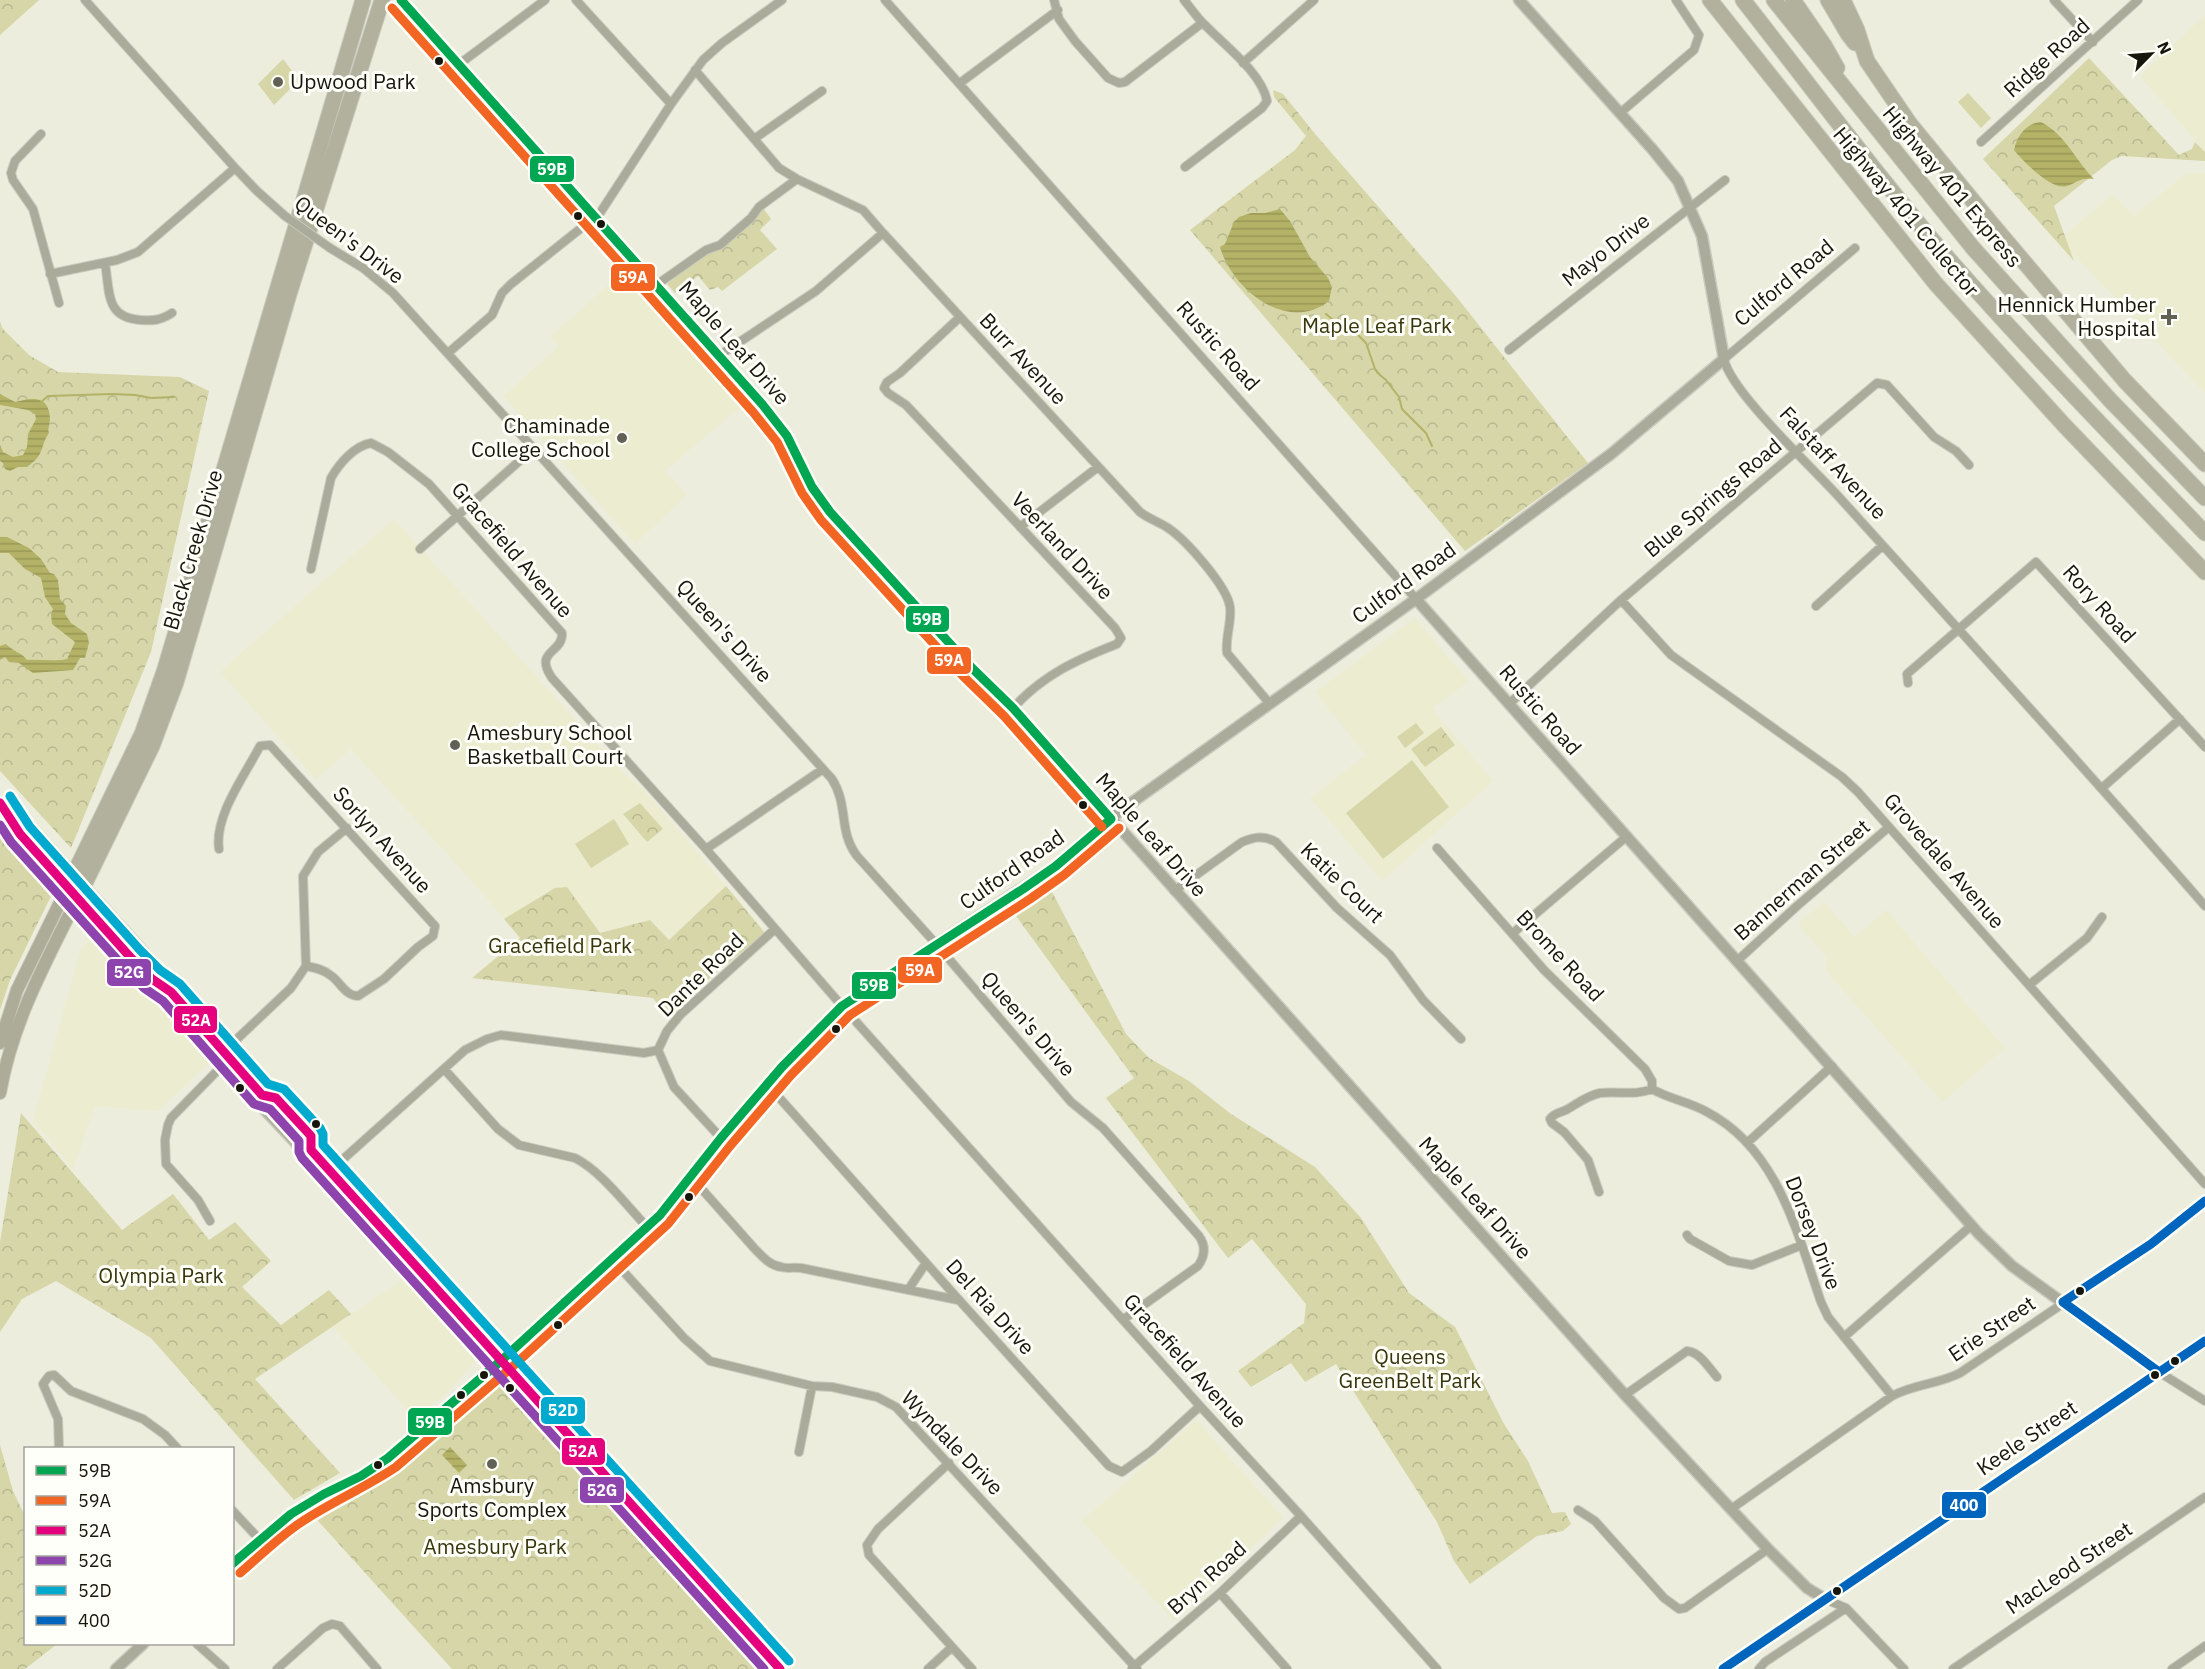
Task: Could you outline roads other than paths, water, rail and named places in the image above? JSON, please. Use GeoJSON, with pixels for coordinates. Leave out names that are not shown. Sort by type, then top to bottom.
{"type":"FeatureCollection","features":[{"type":"Feature","properties":{"kind":"highway","name":"Black Creek Drive"},"geometry":{"type":"LineString","coordinates":[[76,886],[142,734],[165,669],[363,0]]}},
{"type":"Feature","properties":{"kind":"highway","name":"Black Creek Drive"},"geometry":{"type":"LineString","coordinates":[[76,886],[152,746],[176,682],[289,294],[382,0]]}},
{"type":"Feature","properties":{"kind":"highway","name":"Highway 401 Collector"},"geometry":{"type":"LineString","coordinates":[[1710,0],[1936,284],[2064,425],[2205,572]]}},
{"type":"Feature","properties":{"kind":"highway"},"geometry":{"type":"LineString","coordinates":[[1743,0],[1952,263],[2205,533]]}},
{"type":"Feature","properties":{"kind":"highway","name":"Highway 401 Express"},"geometry":{"type":"LineString","coordinates":[[1774,0],[1973,248],[2110,400],[2205,498]]}},
{"type":"Feature","properties":{"kind":"highway"},"geometry":{"type":"LineString","coordinates":[[1793,0],[1824,45],[1857,105]]}},
{"type":"Feature","properties":{"kind":"highway"},"geometry":{"type":"LineString","coordinates":[[1828,0],[1848,34],[1863,52],[1910,124],[2125,381],[2205,464]]}},
{"type":"Feature","properties":{"kind":"highway"},"geometry":{"type":"LineString","coordinates":[[1843,0],[1857,30],[1863,52]]}},
{"type":"Feature","properties":{"kind":"main road"},"geometry":{"type":"LineString","coordinates":[[1,805],[30,826],[76,886],[160,972],[171,992],[262,1095],[264,1109],[298,1145],[310,1150],[331,1170],[780,1669]]}},
{"type":"Feature","properties":{"kind":"main road","name":"Black Creek Drive"},"geometry":{"type":"LineString","coordinates":[[0,1043],[17,990],[76,886]]}},
{"type":"Feature","properties":{"kind":"main road","name":"Black Creek Drive"},"geometry":{"type":"LineString","coordinates":[[0,1093],[14,1035],[25,1005],[76,886]]}},
{"type":"Feature","properties":{"kind":"main road"},"geometry":{"type":"LineString","coordinates":[[262,1095],[276,1098],[311,1136],[310,1150]]}},
{"type":"Feature","properties":{"kind":"main road","name":"Keele Street"},"geometry":{"type":"LineString","coordinates":[[1723,1669],[2205,1341]]}},
{"type":"Feature","properties":{"kind":"street","name":"Queen's Drive"},"geometry":{"type":"LineString","coordinates":[[85,0],[257,191],[285,216],[379,280],[448,353],[823,769],[838,789],[849,845],[1071,1102],[1102,1128],[1202,1241],[1204,1253],[1198,1266],[1124,1319]]}},
{"type":"Feature","properties":{"kind":"street"},"geometry":{"type":"LineString","coordinates":[[458,65],[545,0]]}},
{"type":"Feature","properties":{"kind":"street"},"geometry":{"type":"LineString","coordinates":[[576,0],[671,104]]}},
{"type":"Feature","properties":{"kind":"street"},"geometry":{"type":"LineString","coordinates":[[448,353],[492,315],[502,293],[511,284],[600,213],[695,70],[716,48],[782,0]]}},
{"type":"Feature","properties":{"kind":"street","name":"Rustic Road"},"geometry":{"type":"LineString","coordinates":[[885,0],[1972,1225],[2012,1266],[2159,1372],[2205,1401]]}},
{"type":"Feature","properties":{"kind":"street"},"geometry":{"type":"LineString","coordinates":[[1054,0],[1059,19],[1075,41],[1108,78],[1119,83],[1125,82],[1202,23]]}},
{"type":"Feature","properties":{"kind":"street"},"geometry":{"type":"LineString","coordinates":[[1184,0],[1202,23],[1243,63],[1263,90],[1267,101],[1262,108],[1185,167]]}},
{"type":"Feature","properties":{"kind":"street"},"geometry":{"type":"LineString","coordinates":[[1243,63],[1314,0]]}},
{"type":"Feature","properties":{"kind":"street","name":"Falstaff Avenue"},"geometry":{"type":"LineString","coordinates":[[1519,0],[1677,181],[1702,236],[1725,368],[1734,382],[2102,788],[2205,906]]}},
{"type":"Feature","properties":{"kind":"street"},"geometry":{"type":"LineString","coordinates":[[1620,113],[1694,50],[1699,35],[1676,0]]}},
{"type":"Feature","properties":{"kind":"street"},"geometry":{"type":"LineString","coordinates":[[2054,0],[2093,42]]}},
{"type":"Feature","properties":{"kind":"street","name":"Ridge Road"},"geometry":{"type":"LineString","coordinates":[[1981,142],[2138,0]]}},
{"type":"Feature","properties":{"kind":"street","name":"Maple Leaf Drive"},"geometry":{"type":"LineString","coordinates":[[402,1],[779,424],[799,458],[812,487],[830,512],[972,668],[1013,708],[1625,1395],[1807,1588],[1846,1608],[1904,1669]]}},
{"type":"Feature","properties":{"kind":"street"},"geometry":{"type":"LineString","coordinates":[[960,83],[1058,10]]}},
{"type":"Feature","properties":{"kind":"street","name":"Burr Avenue"},"geometry":{"type":"LineString","coordinates":[[695,70],[779,168],[796,179],[863,210],[1140,512],[1176,535],[1220,581],[1228,596],[1231,610],[1227,653],[1270,704]]}},
{"type":"Feature","properties":{"kind":"street"},"geometry":{"type":"LineString","coordinates":[[754,139],[822,91]]}},
{"type":"Feature","properties":{"kind":"street"},"geometry":{"type":"LineString","coordinates":[[41,134],[15,161],[11,173],[18,188],[33,209],[59,303]]}},
{"type":"Feature","properties":{"kind":"street"},"geometry":{"type":"LineString","coordinates":[[50,274],[126,258],[148,246],[236,168]]}},
{"type":"Feature","properties":{"kind":"street"},"geometry":{"type":"LineString","coordinates":[[662,281],[706,250],[720,245],[751,218],[759,207],[796,179]]}},
{"type":"Feature","properties":{"kind":"street","name":"Mayo Drive"},"geometry":{"type":"LineString","coordinates":[[1509,350],[1725,180]]}},
{"type":"Feature","properties":{"kind":"street"},"geometry":{"type":"LineString","coordinates":[[720,356],[816,291],[883,233]]}},
{"type":"Feature","properties":{"kind":"street","name":"Culford Road"},"geometry":{"type":"LineString","coordinates":[[234,1562],[291,1514],[324,1494],[361,1476],[388,1458],[503,1359],[660,1215],[692,1178],[721,1138],[782,1067],[842,1006],[1056,866],[1111,819],[1173,772],[1416,599],[1638,433],[1855,248]]}},
{"type":"Feature","properties":{"kind":"street"},"geometry":{"type":"LineString","coordinates":[[105,263],[112,305],[121,316],[157,321],[172,313]]}},
{"type":"Feature","properties":{"kind":"street","name":"Veerland Drive"},"geometry":{"type":"LineString","coordinates":[[960,317],[900,373],[887,382],[884,388],[906,405],[1115,628],[1121,638],[1117,644],[1054,672],[1013,708]]}},
{"type":"Feature","properties":{"kind":"street","name":"Blue Springs Road"},"geometry":{"type":"LineString","coordinates":[[1509,704],[1621,600],[1877,383],[1883,383],[1895,393],[1934,437],[1956,451],[1969,465]]}},
{"type":"Feature","properties":{"kind":"street","name":"Gracefield Avenue"},"geometry":{"type":"LineString","coordinates":[[311,569],[331,478],[336,468],[354,450],[366,443],[371,443],[419,474],[562,633],[560,642],[548,654],[545,663],[552,678],[706,849],[842,1006],[1437,1669]]}},
{"type":"Feature","properties":{"kind":"street"},"geometry":{"type":"LineString","coordinates":[[420,549],[534,448]]}},
{"type":"Feature","properties":{"kind":"street"},"geometry":{"type":"LineString","coordinates":[[1020,526],[1098,467]]}},
{"type":"Feature","properties":{"kind":"street"},"geometry":{"type":"LineString","coordinates":[[1816,606],[1882,546]]}},
{"type":"Feature","properties":{"kind":"street","name":"Rory Road"},"geometry":{"type":"LineString","coordinates":[[1958,629],[2036,562],[2205,747]]}},
{"type":"Feature","properties":{"kind":"street","name":"Grovedale Avenue"},"geometry":{"type":"LineString","coordinates":[[1621,600],[1671,655],[1842,777],[1890,827],[2205,1184]]}},
{"type":"Feature","properties":{"kind":"street"},"geometry":{"type":"LineString","coordinates":[[1908,682],[1907,674],[1958,629]]}},
{"type":"Feature","properties":{"kind":"street"},"geometry":{"type":"LineString","coordinates":[[2102,788],[2180,719]]}},
{"type":"Feature","properties":{"kind":"street","name":"Sorlyn Avenue"},"geometry":{"type":"LineString","coordinates":[[219,849],[218,832],[223,816],[260,746],[270,745],[433,922],[435,930],[433,936],[418,946],[384,979],[358,996],[349,994],[332,976],[314,967],[306,966]]}},
{"type":"Feature","properties":{"kind":"street"},"geometry":{"type":"LineString","coordinates":[[706,849],[823,769]]}},
{"type":"Feature","properties":{"kind":"street","name":"Bannerman Street"},"geometry":{"type":"LineString","coordinates":[[1738,960],[1890,827]]}},
{"type":"Feature","properties":{"kind":"street"},"geometry":{"type":"LineString","coordinates":[[210,1221],[198,1200],[166,1164],[165,1140],[168,1125],[175,1112],[218,1070],[238,1038],[299,979],[306,966],[303,876],[318,852],[347,828]]}},
{"type":"Feature","properties":{"kind":"street","name":"Katie Court"},"geometry":{"type":"LineString","coordinates":[[1174,891],[1242,842],[1253,837],[1276,842],[1337,908],[1390,955],[1423,1000],[1461,1039]]}},
{"type":"Feature","properties":{"kind":"street"},"geometry":{"type":"LineString","coordinates":[[1513,933],[1626,837]]}},
{"type":"Feature","properties":{"kind":"street","name":"Brome Road"},"geometry":{"type":"LineString","coordinates":[[1437,848],[1544,970],[1645,1069],[1652,1081],[1652,1089]]}},
{"type":"Feature","properties":{"kind":"street"},"geometry":{"type":"LineString","coordinates":[[2029,985],[2086,938],[2102,917]]}},
{"type":"Feature","properties":{"kind":"street","name":"Dante Road"},"geometry":{"type":"LineString","coordinates":[[721,1138],[674,1087],[658,1050],[667,1031],[680,1015],[775,929]]}},
{"type":"Feature","properties":{"kind":"street"},"geometry":{"type":"LineString","coordinates":[[331,1170],[469,1047],[501,1035],[644,1053],[658,1050]]}},
{"type":"Feature","properties":{"kind":"street"},"geometry":{"type":"LineString","coordinates":[[1747,1143],[1832,1066]]}},
{"type":"Feature","properties":{"kind":"street"},"geometry":{"type":"LineString","coordinates":[[444,1070],[504,1135],[519,1145],[582,1161],[647,1227]]}},
{"type":"Feature","properties":{"kind":"street","name":"Del Ria Drive"},"geometry":{"type":"LineString","coordinates":[[768,1085],[1103,1460],[1115,1470],[1122,1472],[1137,1462],[1200,1406]]}},
{"type":"Feature","properties":{"kind":"street","name":"Dorsey Drive"},"geometry":{"type":"LineString","coordinates":[[1599,1192],[1588,1160],[1564,1132],[1552,1123],[1550,1119],[1556,1113],[1564,1111],[1589,1096],[1610,1092],[1639,1093],[1652,1089],[1708,1112],[1747,1143],[1775,1180],[1786,1201],[1828,1317],[1892,1396]]}},
{"type":"Feature","properties":{"kind":"street"},"geometry":{"type":"LineString","coordinates":[[280,1126],[291,1114]]}},
{"type":"Feature","properties":{"kind":"street"},"geometry":{"type":"LineString","coordinates":[[692,1178],[753,1248],[782,1268],[801,1268],[959,1300]]}},
{"type":"Feature","properties":{"kind":"street","name":"Erie Street"},"geometry":{"type":"LineString","coordinates":[[1731,1509],[1892,1396],[1922,1384],[1952,1378],[1960,1373],[2151,1245],[2205,1201]]}},
{"type":"Feature","properties":{"kind":"street"},"geometry":{"type":"LineString","coordinates":[[1844,1337],[1972,1225]]}},
{"type":"Feature","properties":{"kind":"street"},"geometry":{"type":"LineString","coordinates":[[1687,1235],[1690,1239],[1729,1261],[1752,1265],[1802,1245]]}},
{"type":"Feature","properties":{"kind":"street","name":"Wyndale Drive"},"geometry":{"type":"LineString","coordinates":[[612,1259],[703,1356],[716,1363],[887,1401],[902,1413],[949,1463],[1134,1668]]}},
{"type":"Feature","properties":{"kind":"street"},"geometry":{"type":"LineString","coordinates":[[908,1290],[926,1263]]}},
{"type":"Feature","properties":{"kind":"street"},"geometry":{"type":"LineString","coordinates":[[1625,1395],[1687,1351],[1698,1355],[1717,1377]]}},
{"type":"Feature","properties":{"kind":"street"},"geometry":{"type":"LineString","coordinates":[[59,1447],[58,1419],[43,1384],[49,1376],[54,1375],[71,1391],[130,1412],[149,1423],[165,1435],[175,1447]]}},
{"type":"Feature","properties":{"kind":"street"},"geometry":{"type":"LineString","coordinates":[[799,1452],[812,1386]]}},
{"type":"Feature","properties":{"kind":"street"},"geometry":{"type":"LineString","coordinates":[[949,1463],[878,1529],[867,1545],[869,1555],[972,1669]]}},
{"type":"Feature","properties":{"kind":"street","name":"MacLeod Street"},"geometry":{"type":"LineString","coordinates":[[1953,1669],[2205,1497]]}},
{"type":"Feature","properties":{"kind":"street"},"geometry":{"type":"LineString","coordinates":[[1578,1510],[1595,1521],[1664,1598],[1679,1609],[1685,1608],[1768,1549]]}},
{"type":"Feature","properties":{"kind":"street"},"geometry":{"type":"LineString","coordinates":[[234,1512],[260,1540]]}},
{"type":"Feature","properties":{"kind":"street","name":"Bryn Road"},"geometry":{"type":"LineString","coordinates":[[1134,1668],[1220,1593],[1301,1516]]}},
{"type":"Feature","properties":{"kind":"street"},"geometry":{"type":"LineString","coordinates":[[1220,1593],[1287,1669]]}},
{"type":"Feature","properties":{"kind":"street"},"geometry":{"type":"LineString","coordinates":[[1759,1669],[1846,1608]]}},
{"type":"Feature","properties":{"kind":"street"},"geometry":{"type":"LineString","coordinates":[[277,1669],[323,1628],[332,1624],[340,1626],[377,1669]]}},
{"type":"Feature","properties":{"kind":"street"},"geometry":{"type":"LineString","coordinates":[[116,1669],[142,1645]]}},
{"type":"Feature","properties":{"kind":"street"},"geometry":{"type":"LineString","coordinates":[[198,1645],[225,1669]]}},
{"type":"Feature","properties":{"kind":"street"},"geometry":{"type":"LineString","coordinates":[[2172,1669],[2205,1646]]}},
{"type":"Feature","properties":{"kind":"street"},"geometry":{"type":"LineString","coordinates":[[928,1669],[952,1647]]}},
{"type":"Feature","properties":{"kind":"waterway"},"geometry":{"type":"LineString","coordinates":[[1326,314],[1338,324],[1357,334],[1366,343],[1375,369],[1399,397],[1402,409],[1426,433],[1432,446]]}},
{"type":"Feature","properties":{"kind":"waterway"},"geometry":{"type":"LineString","coordinates":[[40,403],[48,396],[112,394],[151,398],[174,397]]}},
{"type":"Feature","properties":{"kind":"place","name":"Upwood Park"},"geometry":{"type":"Point","coordinates":[278,82]}},
{"type":"Feature","properties":{"kind":"place","name":"Hennick Humber Hospital"},"geometry":{"type":"Point","coordinates":[2169,317]}},
{"type":"Feature","properties":{"kind":"place","name":"Chaminade College School"},"geometry":{"type":"Point","coordinates":[622,438]}},
{"type":"Feature","properties":{"kind":"place","name":"Amesbury School Basketball Court"},"geometry":{"type":"Point","coordinates":[455,745]}},
{"type":"Feature","properties":{"kind":"place","name":"Amsbury Sports Complex"},"geometry":{"type":"Point","coordinates":[492,1464]}},
{"type":"Feature","properties":{"kind":"park label","name":"Maple Leaf Park"},"geometry":{"type":"Point","coordinates":[1377,326]}},
{"type":"Feature","properties":{"kind":"park label","name":"Gracefield Park"},"geometry":{"type":"Point","coordinates":[560,946]}},
{"type":"Feature","properties":{"kind":"park label","name":"Olympia Park"},"geometry":{"type":"Point","coordinates":[161,1276]}},
{"type":"Feature","properties":{"kind":"park label","name":"Queens GreenBelt Park"},"geometry":{"type":"Point","coordinates":[1410,1369]}},
{"type":"Feature","properties":{"kind":"park label","name":"Amesbury Park"},"geometry":{"type":"Point","coordinates":[495,1547]}}]}
